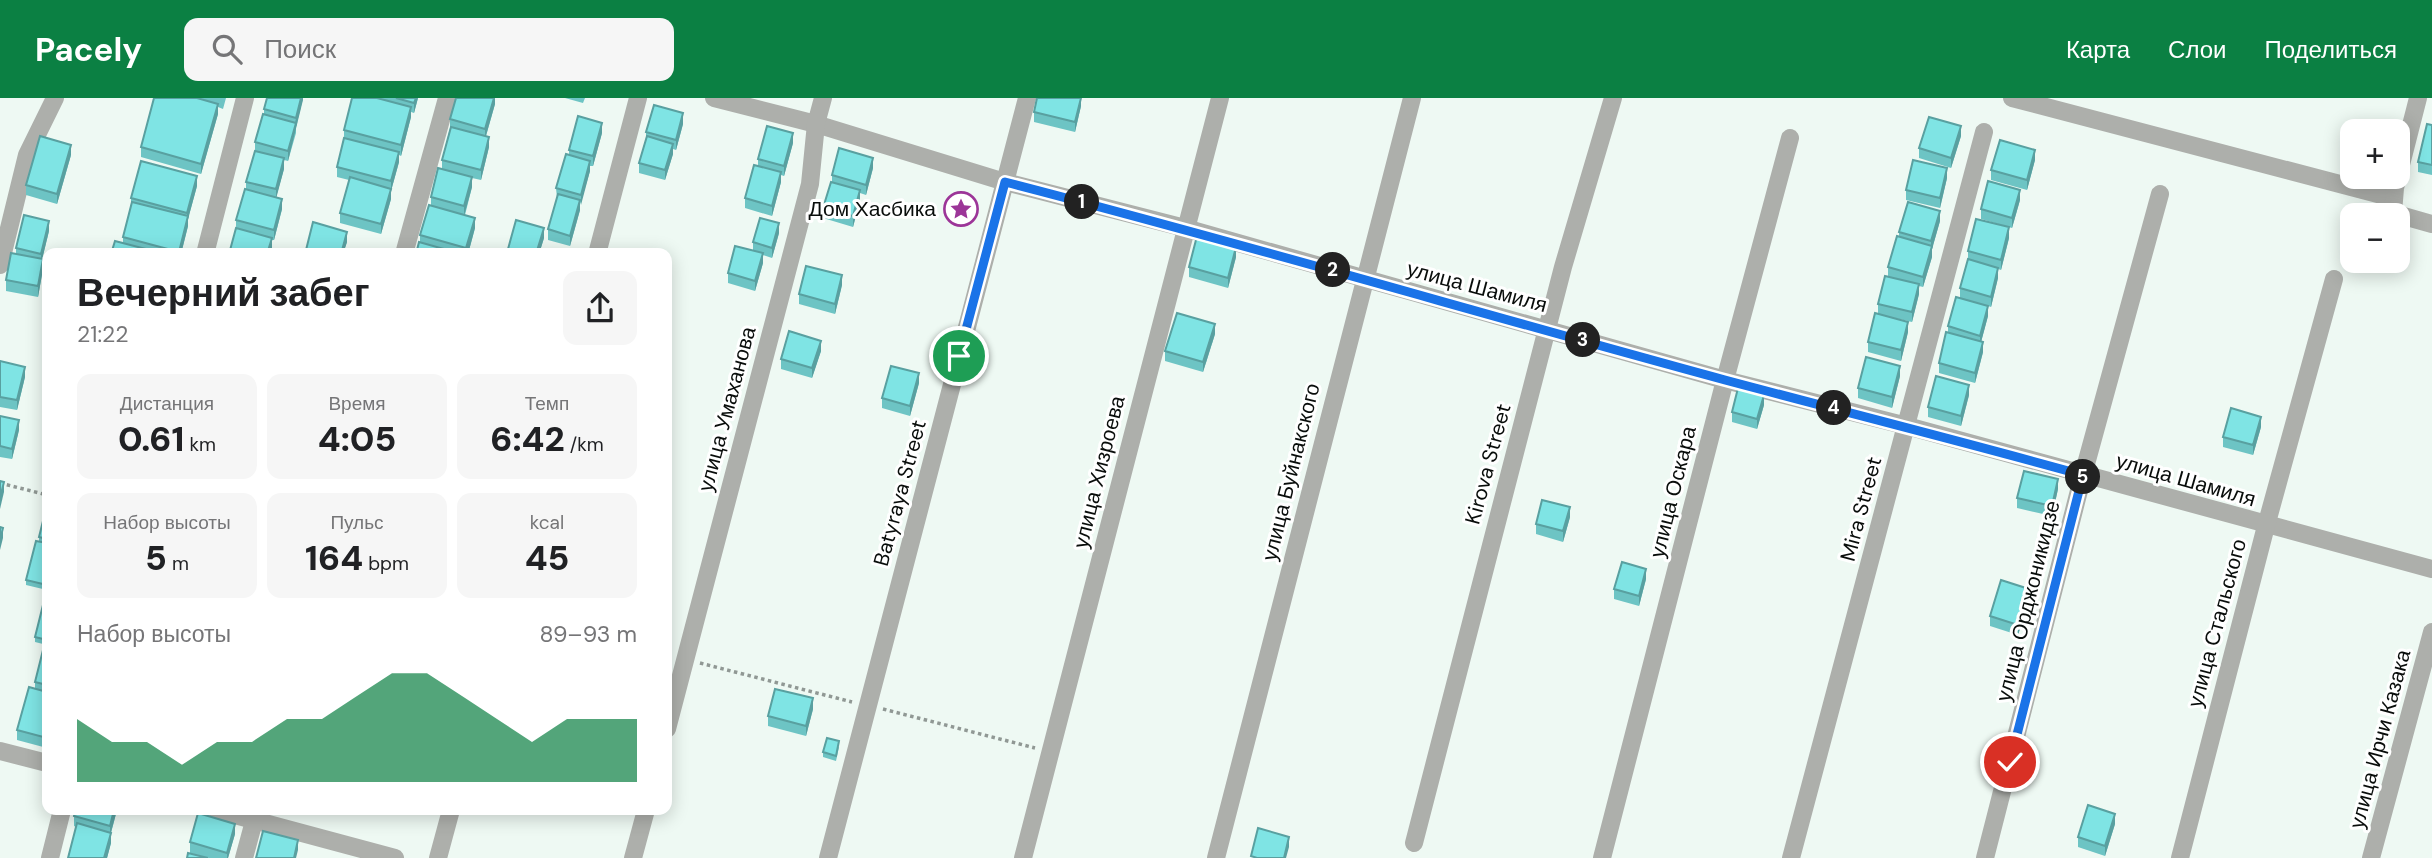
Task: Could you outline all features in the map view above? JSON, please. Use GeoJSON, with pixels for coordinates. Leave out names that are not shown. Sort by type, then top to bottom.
{"type":"FeatureCollection","features":[{"type":"Feature","properties":{"kind":"street"},"geometry":{"type":"LineString","coordinates":[[0,265],[27,155],[55,98]]}},
{"type":"Feature","properties":{"kind":"street"},"geometry":{"type":"LineString","coordinates":[[207,248],[245,98]]}},
{"type":"Feature","properties":{"kind":"street"},"geometry":{"type":"LineString","coordinates":[[406,248],[447,98]]}},
{"type":"Feature","properties":{"kind":"street"},"geometry":{"type":"LineString","coordinates":[[599,248],[638,98]]}},
{"type":"Feature","properties":{"kind":"street","name":"улица Шамиля"},"geometry":{"type":"LineString","coordinates":[[714,98],[816,124],[1005,182],[1185,229],[1725,380],[1907,426],[2266,526],[2432,569]]}},
{"type":"Feature","properties":{"kind":"street","name":"улица Умаханова"},"geometry":{"type":"LineString","coordinates":[[672,710],[810,184],[816,124],[823,98]]}},
{"type":"Feature","properties":{"kind":"street","name":"Batyraya Street"},"geometry":{"type":"LineString","coordinates":[[828,858],[1027,98]]}},
{"type":"Feature","properties":{"kind":"street","name":"улица Хизроева"},"geometry":{"type":"LineString","coordinates":[[1023,858],[1220,98]]}},
{"type":"Feature","properties":{"kind":"street","name":"улица Буйнакского"},"geometry":{"type":"LineString","coordinates":[[1216,858],[1412,98]]}},
{"type":"Feature","properties":{"kind":"street","name":"Kirova Street"},"geometry":{"type":"LineString","coordinates":[[1414,843],[1547,330],[1613,98]]}},
{"type":"Feature","properties":{"kind":"street"},"geometry":{"type":"LineString","coordinates":[[2012,98],[2393,198]]}},
{"type":"Feature","properties":{"kind":"street"},"geometry":{"type":"LineString","coordinates":[[2418,98],[2393,198],[2393,213],[2432,224]]}},
{"type":"Feature","properties":{"kind":"street","name":"Mira Street"},"geometry":{"type":"LineString","coordinates":[[1791,858],[1984,132]]}},
{"type":"Feature","properties":{"kind":"street","name":"улица Оскара"},"geometry":{"type":"LineString","coordinates":[[1602,858],[1790,138]]}},
{"type":"Feature","properties":{"kind":"street","name":"улица Орджоникидзе"},"geometry":{"type":"LineString","coordinates":[[1985,858],[2083,475],[2160,194]]}},
{"type":"Feature","properties":{"kind":"street","name":"улица Стальского"},"geometry":{"type":"LineString","coordinates":[[2180,858],[2266,526],[2334,279]]}},
{"type":"Feature","properties":{"kind":"street","name":"улица Ирчи Казака"},"geometry":{"type":"LineString","coordinates":[[2371,858],[2432,632]]}},
{"type":"Feature","properties":{"kind":"street"},"geometry":{"type":"LineString","coordinates":[[0,751],[42,762]]}},
{"type":"Feature","properties":{"kind":"street"},"geometry":{"type":"LineString","coordinates":[[50,858],[61,815]]}},
{"type":"Feature","properties":{"kind":"street"},"geometry":{"type":"LineString","coordinates":[[438,858],[450,815]]}},
{"type":"Feature","properties":{"kind":"street"},"geometry":{"type":"LineString","coordinates":[[633,858],[645,815]]}},
{"type":"Feature","properties":{"kind":"street"},"geometry":{"type":"LineString","coordinates":[[244,858],[255,816],[395,858]]}},
{"type":"Feature","properties":{"kind":"path"},"geometry":{"type":"LineString","coordinates":[[0,484],[42,494]]}},
{"type":"Feature","properties":{"kind":"building"},"geometry":{"type":"Polygon","coordinates":[[[154,98],[197,98],[218,104],[201,164],[141,147],[154,98]]]}},
{"type":"Feature","properties":{"kind":"building"},"geometry":{"type":"Polygon","coordinates":[[[267,98],[301,98],[296,118],[264,109],[267,98]]]}},
{"type":"Feature","properties":{"kind":"building"},"geometry":{"type":"Polygon","coordinates":[[[352,98],[377,98],[411,107],[401,145],[344,130],[352,98]]]}},
{"type":"Feature","properties":{"kind":"building"},"geometry":{"type":"Polygon","coordinates":[[[396,98],[416,98],[414,103],[396,98]]]}},
{"type":"Feature","properties":{"kind":"building"},"geometry":{"type":"Polygon","coordinates":[[[456,98],[494,98],[485,129],[450,119],[456,98]]]}},
{"type":"Feature","properties":{"kind":"building"},"geometry":{"type":"Polygon","coordinates":[[[1037,98],[1081,98],[1075,122],[1034,112],[1037,98]]]}},
{"type":"Feature","properties":{"kind":"building"},"geometry":{"type":"Polygon","coordinates":[[[654,105],[683,113],[676,140],[646,132],[654,105]]]}},
{"type":"Feature","properties":{"kind":"building"},"geometry":{"type":"Polygon","coordinates":[[[263,114],[296,123],[288,151],[255,142],[263,114]]]}},
{"type":"Feature","properties":{"kind":"building"},"geometry":{"type":"Polygon","coordinates":[[[578,116],[602,123],[593,156],[569,150],[578,116]]]}},
{"type":"Feature","properties":{"kind":"building"},"geometry":{"type":"Polygon","coordinates":[[[1929,117],[1961,126],[1951,158],[1919,148],[1929,117]]]}},
{"type":"Feature","properties":{"kind":"building"},"geometry":{"type":"Polygon","coordinates":[[[2427,124],[2432,125],[2432,165],[2418,162],[2427,124]]]}},
{"type":"Feature","properties":{"kind":"building"},"geometry":{"type":"Polygon","coordinates":[[[767,126],[793,133],[784,166],[758,159],[767,126]]]}},
{"type":"Feature","properties":{"kind":"building"},"geometry":{"type":"Polygon","coordinates":[[[451,127],[489,137],[481,170],[442,160],[451,127]]]}},
{"type":"Feature","properties":{"kind":"building"},"geometry":{"type":"Polygon","coordinates":[[[40,136],[71,145],[57,194],[26,185],[40,136]]]}},
{"type":"Feature","properties":{"kind":"building"},"geometry":{"type":"Polygon","coordinates":[[[647,136],[673,144],[665,170],[639,163],[647,136]]]}},
{"type":"Feature","properties":{"kind":"building"},"geometry":{"type":"Polygon","coordinates":[[[344,138],[399,152],[391,181],[337,167],[344,138]]]}},
{"type":"Feature","properties":{"kind":"building"},"geometry":{"type":"Polygon","coordinates":[[[2000,140],[2035,150],[2027,180],[1991,170],[2000,140]]]}},
{"type":"Feature","properties":{"kind":"building"},"geometry":{"type":"Polygon","coordinates":[[[839,148],[873,158],[866,185],[832,175],[839,148]]]}},
{"type":"Feature","properties":{"kind":"building"},"geometry":{"type":"Polygon","coordinates":[[[255,151],[284,158],[276,189],[246,182],[255,151]]]}},
{"type":"Feature","properties":{"kind":"building"},"geometry":{"type":"Polygon","coordinates":[[[566,154],[590,161],[581,195],[556,188],[566,154]]]}},
{"type":"Feature","properties":{"kind":"building"},"geometry":{"type":"Polygon","coordinates":[[[1913,160],[1947,168],[1940,198],[1906,190],[1913,160]]]}},
{"type":"Feature","properties":{"kind":"building"},"geometry":{"type":"Polygon","coordinates":[[[141,161],[197,176],[187,213],[131,198],[141,161]]]}},
{"type":"Feature","properties":{"kind":"building"},"geometry":{"type":"Polygon","coordinates":[[[754,165],[781,172],[772,206],[745,198],[754,165]]]}},
{"type":"Feature","properties":{"kind":"building"},"geometry":{"type":"Polygon","coordinates":[[[438,168],[472,177],[464,206],[431,197],[438,168]]]}},
{"type":"Feature","properties":{"kind":"building"},"geometry":{"type":"Polygon","coordinates":[[[350,177],[391,189],[381,224],[340,213],[350,177]]]}},
{"type":"Feature","properties":{"kind":"building"},"geometry":{"type":"Polygon","coordinates":[[[1988,181],[2020,190],[2012,218],[1981,209],[1988,181]]]}},
{"type":"Feature","properties":{"kind":"building"},"geometry":{"type":"Polygon","coordinates":[[[831,182],[860,190],[853,216],[823,208],[831,182]]]}},
{"type":"Feature","properties":{"kind":"building"},"geometry":{"type":"Polygon","coordinates":[[[245,189],[282,199],[274,230],[236,220],[245,189]]]}},
{"type":"Feature","properties":{"kind":"building"},"geometry":{"type":"Polygon","coordinates":[[[558,194],[580,200],[570,236],[548,229],[558,194]]]}},
{"type":"Feature","properties":{"kind":"building"},"geometry":{"type":"Polygon","coordinates":[[[132,202],[188,216],[180,248],[164,248],[123,237],[132,202]]]}},
{"type":"Feature","properties":{"kind":"building"},"geometry":{"type":"Polygon","coordinates":[[[1908,202],[1940,211],[1931,241],[1899,232],[1908,202]]]}},
{"type":"Feature","properties":{"kind":"building"},"geometry":{"type":"Polygon","coordinates":[[[429,205],[475,218],[466,248],[420,235],[429,205]]]}},
{"type":"Feature","properties":{"kind":"building"},"geometry":{"type":"Polygon","coordinates":[[[24,215],[49,221],[41,254],[16,248],[24,215]]]}},
{"type":"Feature","properties":{"kind":"building"},"geometry":{"type":"Polygon","coordinates":[[[760,218],[779,223],[772,248],[753,242],[760,218]]]}},
{"type":"Feature","properties":{"kind":"building"},"geometry":{"type":"Polygon","coordinates":[[[1976,219],[2009,227],[2001,260],[1968,251],[1976,219]]]}},
{"type":"Feature","properties":{"kind":"building"},"geometry":{"type":"Polygon","coordinates":[[[516,220],[544,228],[538,248],[508,248],[516,220]]]}},
{"type":"Feature","properties":{"kind":"building"},"geometry":{"type":"Polygon","coordinates":[[[313,222],[347,232],[343,248],[306,248],[313,222]]]}},
{"type":"Feature","properties":{"kind":"building"},"geometry":{"type":"Polygon","coordinates":[[[236,228],[272,238],[269,248],[231,248],[236,228]]]}},
{"type":"Feature","properties":{"kind":"building"},"geometry":{"type":"Polygon","coordinates":[[[1197,236],[1236,247],[1228,278],[1189,267],[1197,236]]]}},
{"type":"Feature","properties":{"kind":"building"},"geometry":{"type":"Polygon","coordinates":[[[1897,236],[1932,246],[1923,277],[1888,267],[1897,236]]]}},
{"type":"Feature","properties":{"kind":"building"},"geometry":{"type":"Polygon","coordinates":[[[115,241],[142,248],[113,248],[115,241]]]}},
{"type":"Feature","properties":{"kind":"building"},"geometry":{"type":"Polygon","coordinates":[[[419,242],[440,248],[418,248],[419,242]]]}},
{"type":"Feature","properties":{"kind":"building"},"geometry":{"type":"Polygon","coordinates":[[[735,246],[763,253],[755,281],[728,273],[735,246]]]}},
{"type":"Feature","properties":{"kind":"building"},"geometry":{"type":"Polygon","coordinates":[[[11,253],[42,259],[38,286],[6,280],[11,253]]]}},
{"type":"Feature","properties":{"kind":"building"},"geometry":{"type":"Polygon","coordinates":[[[1968,259],[1998,268],[1991,297],[1960,288],[1968,259]]]}},
{"type":"Feature","properties":{"kind":"building"},"geometry":{"type":"Polygon","coordinates":[[[806,266],[842,275],[835,304],[799,294],[806,266]]]}},
{"type":"Feature","properties":{"kind":"building"},"geometry":{"type":"Polygon","coordinates":[[[1885,276],[1919,284],[1912,312],[1878,304],[1885,276]]]}},
{"type":"Feature","properties":{"kind":"building"},"geometry":{"type":"Polygon","coordinates":[[[1956,297],[1988,306],[1980,336],[1948,326],[1956,297]]]}},
{"type":"Feature","properties":{"kind":"building"},"geometry":{"type":"Polygon","coordinates":[[[1177,313],[1215,324],[1203,362],[1165,351],[1177,313]]]}},
{"type":"Feature","properties":{"kind":"building"},"geometry":{"type":"Polygon","coordinates":[[[1875,313],[1908,322],[1901,350],[1868,342],[1875,313]]]}},
{"type":"Feature","properties":{"kind":"building"},"geometry":{"type":"Polygon","coordinates":[[[789,331],[821,341],[812,368],[781,359],[789,331]]]}},
{"type":"Feature","properties":{"kind":"building"},"geometry":{"type":"Polygon","coordinates":[[[1946,332],[1983,342],[1975,373],[1939,363],[1946,332]]]}},
{"type":"Feature","properties":{"kind":"building"},"geometry":{"type":"Polygon","coordinates":[[[1866,357],[1900,366],[1892,397],[1858,388],[1866,357]]]}},
{"type":"Feature","properties":{"kind":"building"},"geometry":{"type":"Polygon","coordinates":[[[0,361],[25,367],[17,400],[0,397],[0,361]]]}},
{"type":"Feature","properties":{"kind":"building"},"geometry":{"type":"Polygon","coordinates":[[[891,366],[919,373],[910,406],[882,398],[891,366]]]}},
{"type":"Feature","properties":{"kind":"building"},"geometry":{"type":"Polygon","coordinates":[[[1936,376],[1969,385],[1961,416],[1928,407],[1936,376]]]}},
{"type":"Feature","properties":{"kind":"building"},"geometry":{"type":"Polygon","coordinates":[[[1738,388],[1764,395],[1757,419],[1732,412],[1738,388]]]}},
{"type":"Feature","properties":{"kind":"building"},"geometry":{"type":"Polygon","coordinates":[[[2231,408],[2261,417],[2253,445],[2223,437],[2231,408]]]}},
{"type":"Feature","properties":{"kind":"building"},"geometry":{"type":"Polygon","coordinates":[[[0,416],[19,420],[12,449],[0,446],[0,416]]]}},
{"type":"Feature","properties":{"kind":"building"},"geometry":{"type":"Polygon","coordinates":[[[2024,471],[2058,479],[2052,506],[2017,498],[2024,471]]]}},
{"type":"Feature","properties":{"kind":"building"},"geometry":{"type":"Polygon","coordinates":[[[0,481],[4,482],[0,498],[0,481]]]}},
{"type":"Feature","properties":{"kind":"building"},"geometry":{"type":"Polygon","coordinates":[[[1542,500],[1570,507],[1563,531],[1536,524],[1542,500]]]}},
{"type":"Feature","properties":{"kind":"building"},"geometry":{"type":"Polygon","coordinates":[[[36,541],[42,542],[42,584],[26,580],[36,541]]]}},
{"type":"Feature","properties":{"kind":"building"},"geometry":{"type":"Polygon","coordinates":[[[1622,562],[1646,569],[1639,596],[1614,589],[1622,562]]]}},
{"type":"Feature","properties":{"kind":"building"},"geometry":{"type":"Polygon","coordinates":[[[2001,580],[2029,589],[2018,625],[1990,616],[2001,580]]]}},
{"type":"Feature","properties":{"kind":"building"},"geometry":{"type":"Polygon","coordinates":[[[42,609],[42,639],[35,637],[42,609]]]}},
{"type":"Feature","properties":{"kind":"building"},"geometry":{"type":"Polygon","coordinates":[[[42,654],[42,684],[35,682],[42,654]]]}},
{"type":"Feature","properties":{"kind":"building"},"geometry":{"type":"Polygon","coordinates":[[[29,687],[42,691],[42,737],[17,730],[29,687]]]}},
{"type":"Feature","properties":{"kind":"building"},"geometry":{"type":"Polygon","coordinates":[[[775,689],[813,698],[806,726],[768,716],[775,689]]]}},
{"type":"Feature","properties":{"kind":"building"},"geometry":{"type":"Polygon","coordinates":[[[827,738],[839,741],[836,756],[823,752],[827,738]]]}},
{"type":"Feature","properties":{"kind":"building"},"geometry":{"type":"Polygon","coordinates":[[[2088,805],[2115,814],[2105,846],[2078,837],[2088,805]]]}},
{"type":"Feature","properties":{"kind":"building"},"geometry":{"type":"Polygon","coordinates":[[[74,815],[113,815],[110,826],[74,815]]]}},
{"type":"Feature","properties":{"kind":"building"},"geometry":{"type":"Polygon","coordinates":[[[197,815],[235,824],[227,853],[190,842],[197,815]]]}},
{"type":"Feature","properties":{"kind":"building"},"geometry":{"type":"Polygon","coordinates":[[[77,823],[111,833],[104,858],[68,858],[77,823]]]}},
{"type":"Feature","properties":{"kind":"building"},"geometry":{"type":"Polygon","coordinates":[[[1258,828],[1289,837],[1284,858],[1251,856],[1258,828]]]}},
{"type":"Feature","properties":{"kind":"building"},"geometry":{"type":"Polygon","coordinates":[[[263,831],[298,840],[294,858],[256,858],[263,831]]]}},
{"type":"Feature","properties":{"kind":"building"},"geometry":{"type":"Polygon","coordinates":[[[188,853],[208,858],[187,858],[188,853]]]}},
{"type":"Feature","properties":{"kind":"place","name":"Дом Хасбика"},"geometry":{"type":"Point","coordinates":[961,209]}},
{"type":"Feature","properties":{"kind":"route"},"geometry":{"type":"LineString","coordinates":[[959,356],[1005,182],[1185,229],[1725,380],[1907,426],[2083,475],[2010,762]]}}]}
